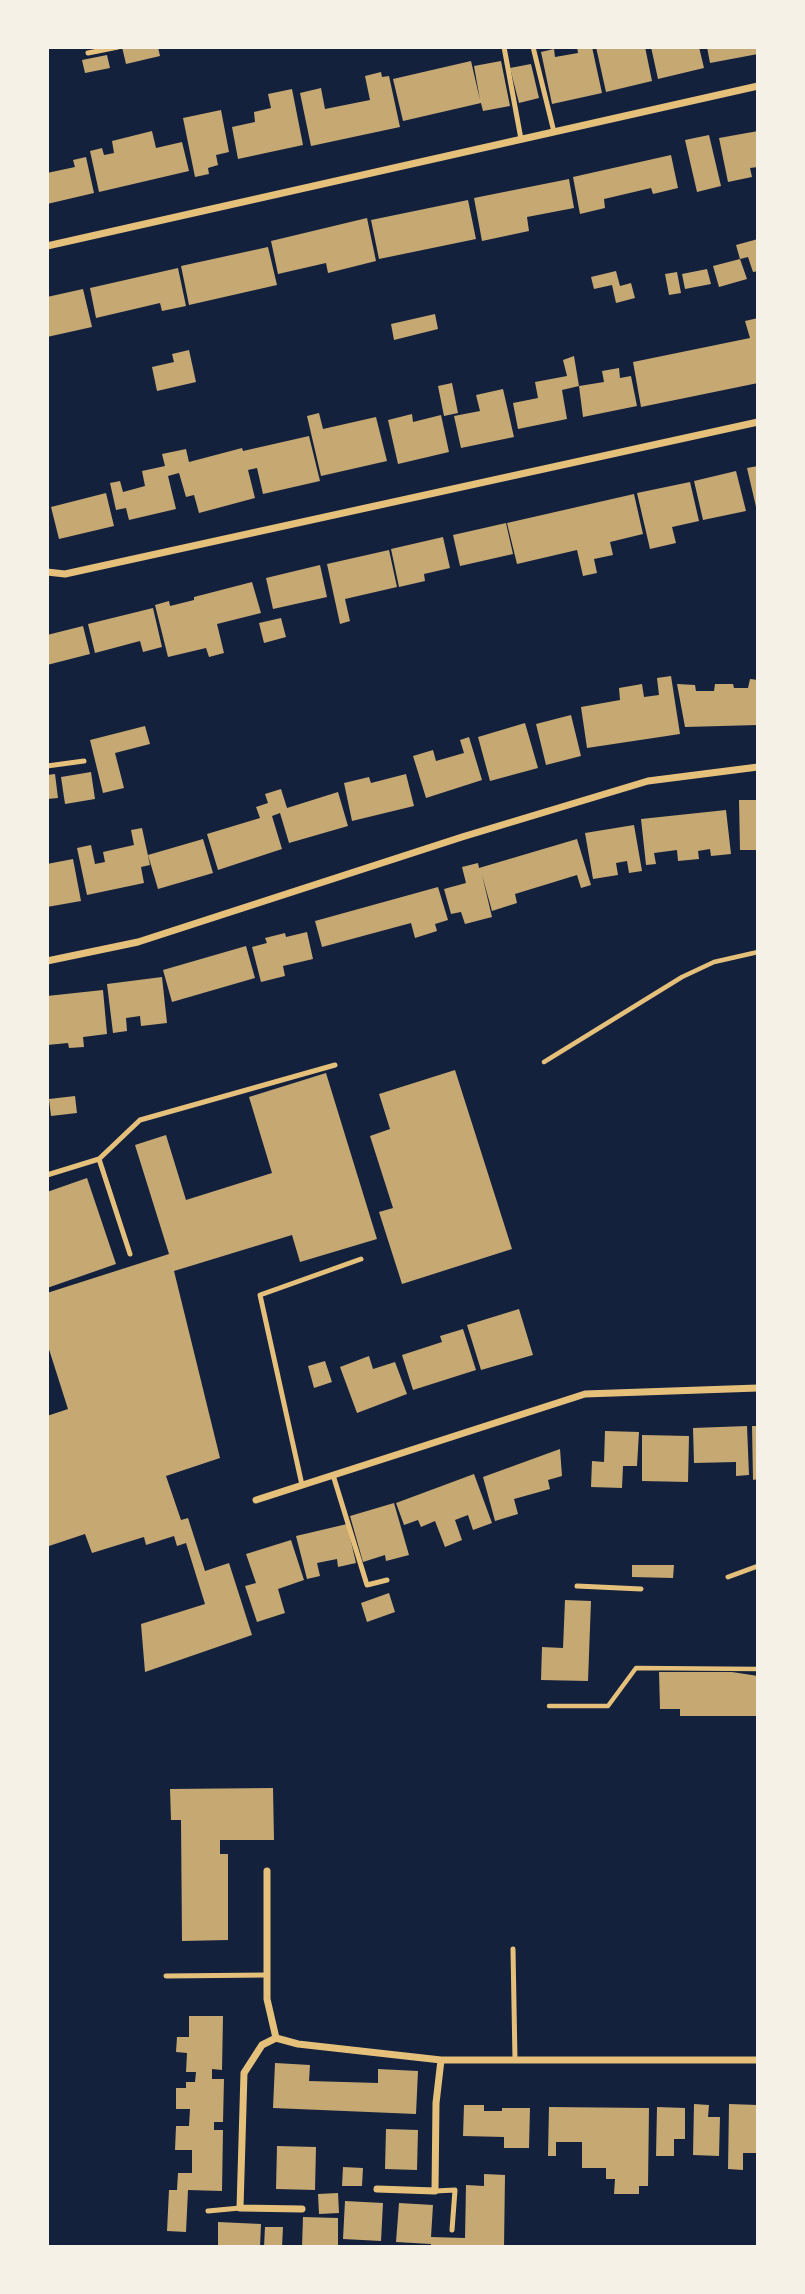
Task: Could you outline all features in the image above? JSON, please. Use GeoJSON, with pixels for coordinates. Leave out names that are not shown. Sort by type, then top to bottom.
{"type":"FeatureCollection","features":[{"type":"Feature","properties":{"kind":"street"},"geometry":{"type":"LineString","coordinates":[[47,246],[758,86]]}},
{"type":"Feature","properties":{"kind":"street"},"geometry":{"type":"LineString","coordinates":[[47,572],[65,574],[758,422]]}},
{"type":"Feature","properties":{"kind":"street"},"geometry":{"type":"LineString","coordinates":[[47,961],[138,942],[462,837],[649,782],[758,767]]}},
{"type":"Feature","properties":{"kind":"street"},"geometry":{"type":"LineString","coordinates":[[256,1500],[586,1394],[758,1388]]}},
{"type":"Feature","properties":{"kind":"street"},"geometry":{"type":"LineString","coordinates":[[267,1871],[267,1999],[276,2038]]}},
{"type":"Feature","properties":{"kind":"street"},"geometry":{"type":"LineString","coordinates":[[302,2209],[240,2208],[244,2073],[262,2045],[276,2038],[298,2044],[441,2060],[758,2060]]}},
{"type":"Feature","properties":{"kind":"street"},"geometry":{"type":"LineString","coordinates":[[377,2189],[435,2191],[436,2103],[441,2060]]}},
{"type":"Feature","properties":{"kind":"lane"},"geometry":{"type":"LineString","coordinates":[[88,53],[118,47]]}},
{"type":"Feature","properties":{"kind":"lane"},"geometry":{"type":"LineString","coordinates":[[504,47],[521,139]]}},
{"type":"Feature","properties":{"kind":"lane"},"geometry":{"type":"LineString","coordinates":[[533,47],[554,132]]}},
{"type":"Feature","properties":{"kind":"lane"},"geometry":{"type":"LineString","coordinates":[[47,766],[84,761]]}},
{"type":"Feature","properties":{"kind":"lane"},"geometry":{"type":"LineString","coordinates":[[47,1175],[99,1159],[140,1120],[335,1065]]}},
{"type":"Feature","properties":{"kind":"lane"},"geometry":{"type":"LineString","coordinates":[[99,1159],[130,1254]]}},
{"type":"Feature","properties":{"kind":"lane"},"geometry":{"type":"LineString","coordinates":[[302,1485],[260,1295],[360,1259]]}},
{"type":"Feature","properties":{"kind":"lane"},"geometry":{"type":"LineString","coordinates":[[333,1475],[367,1585],[387,1580]]}},
{"type":"Feature","properties":{"kind":"lane"},"geometry":{"type":"LineString","coordinates":[[728,1577],[758,1566]]}},
{"type":"Feature","properties":{"kind":"lane"},"geometry":{"type":"LineString","coordinates":[[577,1586],[641,1589]]}},
{"type":"Feature","properties":{"kind":"lane"},"geometry":{"type":"LineString","coordinates":[[513,1949],[514,2060]]}},
{"type":"Feature","properties":{"kind":"lane"},"geometry":{"type":"LineString","coordinates":[[166,1976],[267,1975]]}},
{"type":"Feature","properties":{"kind":"lane"},"geometry":{"type":"LineString","coordinates":[[435,2191],[454,2190],[452,2230]]}},
{"type":"Feature","properties":{"kind":"lane"},"geometry":{"type":"LineString","coordinates":[[208,2211],[240,2208]]}},
{"type":"Feature","properties":{"kind":"path"},"geometry":{"type":"LineString","coordinates":[[544,1062],[682,977],[714,962],[758,951]]}},
{"type":"Feature","properties":{"kind":"path"},"geometry":{"type":"LineString","coordinates":[[549,1706],[608,1706],[636,1668],[744,1671],[758,1669]]}},
{"type":"Feature","properties":{"kind":"building"},"geometry":{"type":"Polygon","coordinates":[[[122,47],[158,47],[160,56],[126,64],[122,47]]]}},
{"type":"Feature","properties":{"kind":"building"},"geometry":{"type":"Polygon","coordinates":[[[577,47],[592,47],[602,93],[552,104],[541,52],[554,49],[555,57],[578,53],[577,47]]]}},
{"type":"Feature","properties":{"kind":"building"},"geometry":{"type":"Polygon","coordinates":[[[596,47],[645,47],[652,81],[606,92],[596,47]]]}},
{"type":"Feature","properties":{"kind":"building"},"geometry":{"type":"Polygon","coordinates":[[[651,47],[699,47],[704,68],[658,79],[651,47]]]}},
{"type":"Feature","properties":{"kind":"building"},"geometry":{"type":"Polygon","coordinates":[[[707,47],[758,47],[758,54],[710,63],[707,47]]]}},
{"type":"Feature","properties":{"kind":"building"},"geometry":{"type":"Polygon","coordinates":[[[107,55],[110,68],[85,73],[82,60],[107,55]]]}},
{"type":"Feature","properties":{"kind":"building"},"geometry":{"type":"Polygon","coordinates":[[[471,61],[480,100],[474,66],[501,61],[510,106],[483,111],[481,103],[403,121],[393,79],[471,61]]]}},
{"type":"Feature","properties":{"kind":"building"},"geometry":{"type":"Polygon","coordinates":[[[531,64],[539,98],[519,103],[510,68],[531,64]]]}},
{"type":"Feature","properties":{"kind":"building"},"geometry":{"type":"Polygon","coordinates":[[[381,72],[382,77],[389,76],[400,127],[311,146],[300,93],[321,88],[325,109],[370,100],[365,76],[381,72]]]}},
{"type":"Feature","properties":{"kind":"building"},"geometry":{"type":"Polygon","coordinates":[[[292,89],[303,145],[238,159],[232,127],[255,122],[254,112],[271,108],[268,94],[292,89]]]}},
{"type":"Feature","properties":{"kind":"building"},"geometry":{"type":"Polygon","coordinates":[[[221,110],[229,152],[216,155],[218,165],[208,168],[209,174],[195,177],[183,118],[221,110]]]}},
{"type":"Feature","properties":{"kind":"building"},"geometry":{"type":"Polygon","coordinates":[[[152,131],[156,148],[182,142],[189,171],[99,192],[90,151],[102,148],[104,155],[114,153],[112,141],[152,131]]]}},
{"type":"Feature","properties":{"kind":"building"},"geometry":{"type":"Polygon","coordinates":[[[758,131],[758,167],[750,168],[752,177],[728,182],[719,138],[758,131]]]}},
{"type":"Feature","properties":{"kind":"building"},"geometry":{"type":"Polygon","coordinates":[[[709,135],[721,186],[697,192],[685,140],[709,135]]]}},
{"type":"Feature","properties":{"kind":"building"},"geometry":{"type":"Polygon","coordinates":[[[671,155],[678,188],[653,194],[651,188],[604,199],[605,208],[580,214],[573,177],[671,155]]]}},
{"type":"Feature","properties":{"kind":"building"},"geometry":{"type":"Polygon","coordinates":[[[86,157],[94,193],[47,204],[47,173],[75,167],[73,160],[86,157]]]}},
{"type":"Feature","properties":{"kind":"building"},"geometry":{"type":"Polygon","coordinates":[[[569,179],[574,208],[527,217],[529,231],[482,241],[474,198],[569,179]]]}},
{"type":"Feature","properties":{"kind":"building"},"geometry":{"type":"Polygon","coordinates":[[[468,200],[476,239],[379,259],[371,220],[468,200]]]}},
{"type":"Feature","properties":{"kind":"building"},"geometry":{"type":"Polygon","coordinates":[[[367,218],[376,261],[328,273],[326,263],[278,274],[271,241],[367,218]]]}},
{"type":"Feature","properties":{"kind":"building"},"geometry":{"type":"Polygon","coordinates":[[[758,239],[758,271],[753,272],[748,257],[740,259],[736,245],[758,239]]]}},
{"type":"Feature","properties":{"kind":"building"},"geometry":{"type":"Polygon","coordinates":[[[268,247],[277,285],[189,305],[181,266],[268,247]]]}},
{"type":"Feature","properties":{"kind":"building"},"geometry":{"type":"Polygon","coordinates":[[[740,259],[747,279],[719,287],[713,266],[740,259]]]}},
{"type":"Feature","properties":{"kind":"building"},"geometry":{"type":"Polygon","coordinates":[[[178,268],[186,306],[162,311],[160,303],[96,318],[90,288],[178,268]]]}},
{"type":"Feature","properties":{"kind":"building"},"geometry":{"type":"Polygon","coordinates":[[[707,269],[711,284],[685,289],[682,274],[707,269]]]}},
{"type":"Feature","properties":{"kind":"building"},"geometry":{"type":"Polygon","coordinates":[[[616,271],[620,286],[631,283],[635,298],[616,303],[612,285],[594,289],[591,277],[616,271]]]}},
{"type":"Feature","properties":{"kind":"building"},"geometry":{"type":"Polygon","coordinates":[[[677,272],[681,293],[669,295],[665,274],[677,272]]]}},
{"type":"Feature","properties":{"kind":"building"},"geometry":{"type":"Polygon","coordinates":[[[83,289],[92,327],[47,337],[47,297],[83,289]]]}},
{"type":"Feature","properties":{"kind":"building"},"geometry":{"type":"Polygon","coordinates":[[[435,314],[438,329],[394,340],[391,324],[435,314]]]}},
{"type":"Feature","properties":{"kind":"building"},"geometry":{"type":"Polygon","coordinates":[[[758,318],[758,383],[641,407],[633,362],[750,338],[745,321],[758,318]]]}},
{"type":"Feature","properties":{"kind":"building"},"geometry":{"type":"Polygon","coordinates":[[[189,350],[196,382],[157,391],[152,367],[174,362],[172,354],[189,350]]]}},
{"type":"Feature","properties":{"kind":"building"},"geometry":{"type":"Polygon","coordinates":[[[574,356],[579,386],[562,390],[567,419],[518,429],[513,403],[538,398],[535,382],[567,376],[563,360],[574,356]]]}},
{"type":"Feature","properties":{"kind":"building"},"geometry":{"type":"Polygon","coordinates":[[[619,368],[620,378],[631,376],[637,406],[583,417],[579,386],[604,382],[602,371],[619,368]]]}},
{"type":"Feature","properties":{"kind":"building"},"geometry":{"type":"Polygon","coordinates":[[[452,383],[458,413],[444,416],[438,386],[452,383]]]}},
{"type":"Feature","properties":{"kind":"building"},"geometry":{"type":"Polygon","coordinates":[[[503,389],[514,437],[461,448],[454,416],[480,411],[476,395],[503,389]]]}},
{"type":"Feature","properties":{"kind":"building"},"geometry":{"type":"Polygon","coordinates":[[[319,413],[323,429],[376,417],[387,461],[321,476],[307,416],[319,413]]]}},
{"type":"Feature","properties":{"kind":"building"},"geometry":{"type":"Polygon","coordinates":[[[412,414],[413,422],[441,415],[449,452],[398,464],[388,420],[412,414]]]}},
{"type":"Feature","properties":{"kind":"building"},"geometry":{"type":"Polygon","coordinates":[[[309,436],[320,481],[263,494],[257,468],[248,470],[255,498],[199,513],[194,495],[186,497],[179,473],[168,476],[176,509],[129,520],[126,508],[116,510],[110,483],[120,481],[123,492],[145,486],[142,471],[165,466],[162,454],[186,449],[189,462],[242,448],[243,451],[309,436]]]}},
{"type":"Feature","properties":{"kind":"building"},"geometry":{"type":"Polygon","coordinates":[[[758,466],[758,511],[757,511],[747,468],[758,466]]]}},
{"type":"Feature","properties":{"kind":"building"},"geometry":{"type":"Polygon","coordinates":[[[736,471],[746,511],[703,520],[694,481],[736,471]]]}},
{"type":"Feature","properties":{"kind":"building"},"geometry":{"type":"Polygon","coordinates":[[[690,482],[699,521],[672,527],[676,543],[650,549],[637,493],[690,482]]]}},
{"type":"Feature","properties":{"kind":"building"},"geometry":{"type":"Polygon","coordinates":[[[106,493],[114,526],[59,539],[51,507],[106,493]]]}},
{"type":"Feature","properties":{"kind":"building"},"geometry":{"type":"Polygon","coordinates":[[[634,494],[643,534],[610,542],[613,555],[594,559],[597,573],[583,576],[577,550],[517,564],[507,523],[634,494]]]}},
{"type":"Feature","properties":{"kind":"building"},"geometry":{"type":"Polygon","coordinates":[[[506,523],[513,554],[460,566],[453,535],[506,523]]]}},
{"type":"Feature","properties":{"kind":"building"},"geometry":{"type":"Polygon","coordinates":[[[443,537],[450,568],[424,574],[425,581],[399,587],[391,549],[443,537]]]}},
{"type":"Feature","properties":{"kind":"building"},"geometry":{"type":"Polygon","coordinates":[[[389,550],[397,587],[345,599],[350,621],[340,624],[327,564],[389,550]]]}},
{"type":"Feature","properties":{"kind":"building"},"geometry":{"type":"Polygon","coordinates":[[[320,565],[327,597],[273,609],[266,578],[320,565]]]}},
{"type":"Feature","properties":{"kind":"building"},"geometry":{"type":"Polygon","coordinates":[[[252,582],[261,613],[217,624],[224,653],[209,657],[206,648],[168,657],[155,605],[169,601],[170,606],[252,582]]]}},
{"type":"Feature","properties":{"kind":"building"},"geometry":{"type":"Polygon","coordinates":[[[153,608],[162,647],[143,652],[140,641],[95,653],[88,624],[153,608]]]}},
{"type":"Feature","properties":{"kind":"building"},"geometry":{"type":"Polygon","coordinates":[[[281,618],[286,637],[264,643],[259,623],[281,618]]]}},
{"type":"Feature","properties":{"kind":"building"},"geometry":{"type":"Polygon","coordinates":[[[83,626],[90,654],[47,665],[47,635],[83,626]]]}},
{"type":"Feature","properties":{"kind":"building"},"geometry":{"type":"Polygon","coordinates":[[[671,676],[680,734],[587,748],[581,707],[620,700],[619,688],[642,684],[644,697],[659,695],[657,678],[671,676]]]}},
{"type":"Feature","properties":{"kind":"building"},"geometry":{"type":"Polygon","coordinates":[[[750,679],[758,680],[758,725],[685,727],[677,684],[695,685],[696,691],[714,691],[715,684],[733,684],[734,688],[748,688],[750,679]]]}},
{"type":"Feature","properties":{"kind":"building"},"geometry":{"type":"Polygon","coordinates":[[[571,715],[581,756],[546,765],[536,724],[571,715]]]}},
{"type":"Feature","properties":{"kind":"building"},"geometry":{"type":"Polygon","coordinates":[[[525,723],[538,768],[490,781],[478,737],[525,723]]]}},
{"type":"Feature","properties":{"kind":"building"},"geometry":{"type":"Polygon","coordinates":[[[145,726],[150,744],[115,753],[124,788],[103,793],[90,740],[145,726]]]}},
{"type":"Feature","properties":{"kind":"building"},"geometry":{"type":"Polygon","coordinates":[[[469,737],[482,780],[426,798],[413,756],[433,750],[436,761],[464,753],[460,740],[469,737]]]}},
{"type":"Feature","properties":{"kind":"building"},"geometry":{"type":"Polygon","coordinates":[[[91,772],[95,799],[65,804],[61,777],[91,772]]]}},
{"type":"Feature","properties":{"kind":"building"},"geometry":{"type":"Polygon","coordinates":[[[55,774],[58,798],[47,799],[47,775],[55,774]]]}},
{"type":"Feature","properties":{"kind":"building"},"geometry":{"type":"Polygon","coordinates":[[[406,774],[414,806],[352,821],[344,783],[369,777],[371,783],[406,774]]]}},
{"type":"Feature","properties":{"kind":"building"},"geometry":{"type":"Polygon","coordinates":[[[281,789],[287,808],[338,792],[348,826],[289,843],[280,813],[272,816],[282,849],[218,870],[207,834],[260,818],[256,807],[268,803],[265,794],[281,789]]]}},
{"type":"Feature","properties":{"kind":"building"},"geometry":{"type":"Polygon","coordinates":[[[739,800],[758,800],[758,850],[740,850],[739,800]]]}},
{"type":"Feature","properties":{"kind":"building"},"geometry":{"type":"Polygon","coordinates":[[[726,810],[731,854],[711,856],[710,849],[698,851],[699,859],[678,861],[677,850],[654,853],[656,864],[646,865],[641,819],[726,810]]]}},
{"type":"Feature","properties":{"kind":"building"},"geometry":{"type":"Polygon","coordinates":[[[634,825],[642,871],[629,873],[627,861],[616,863],[618,875],[593,879],[585,833],[634,825]]]}},
{"type":"Feature","properties":{"kind":"building"},"geometry":{"type":"Polygon","coordinates":[[[142,828],[150,865],[141,867],[144,883],[87,895],[77,848],[91,845],[95,864],[105,862],[103,852],[134,845],[131,830],[142,828]]]}},
{"type":"Feature","properties":{"kind":"building"},"geometry":{"type":"Polygon","coordinates":[[[203,839],[213,873],[158,889],[148,855],[203,839]]]}},
{"type":"Feature","properties":{"kind":"building"},"geometry":{"type":"Polygon","coordinates":[[[577,839],[591,885],[581,888],[577,875],[515,894],[517,903],[492,911],[482,875],[492,917],[465,924],[461,912],[451,914],[444,889],[466,883],[462,867],[478,863],[479,868],[577,839]]]}},
{"type":"Feature","properties":{"kind":"building"},"geometry":{"type":"Polygon","coordinates":[[[73,859],[81,901],[47,907],[47,864],[73,859]]]}},
{"type":"Feature","properties":{"kind":"building"},"geometry":{"type":"Polygon","coordinates":[[[438,887],[448,920],[435,924],[437,931],[415,938],[411,923],[322,947],[315,921],[438,887]]]}},
{"type":"Feature","properties":{"kind":"building"},"geometry":{"type":"Polygon","coordinates":[[[307,932],[313,959],[283,966],[285,976],[261,982],[252,947],[267,943],[265,938],[285,933],[286,937],[307,932]]]}},
{"type":"Feature","properties":{"kind":"building"},"geometry":{"type":"Polygon","coordinates":[[[246,946],[255,978],[172,1002],[163,970],[246,946]]]}},
{"type":"Feature","properties":{"kind":"building"},"geometry":{"type":"Polygon","coordinates":[[[162,977],[167,1023],[141,1026],[140,1016],[126,1018],[127,1031],[113,1033],[107,984],[162,977]]]}},
{"type":"Feature","properties":{"kind":"building"},"geometry":{"type":"Polygon","coordinates":[[[103,990],[107,1034],[83,1037],[84,1047],[69,1048],[68,1043],[47,1045],[47,996],[103,990]]]}},
{"type":"Feature","properties":{"kind":"building"},"geometry":{"type":"Polygon","coordinates":[[[455,1070],[512,1249],[402,1284],[379,1212],[393,1208],[370,1136],[390,1129],[379,1094],[455,1070]]]}},
{"type":"Feature","properties":{"kind":"building"},"geometry":{"type":"Polygon","coordinates":[[[326,1073],[377,1239],[300,1262],[292,1235],[174,1271],[220,1458],[166,1476],[181,1520],[188,1518],[205,1571],[229,1563],[252,1635],[145,1672],[141,1624],[205,1604],[186,1543],[177,1546],[174,1536],[146,1545],[144,1537],[92,1553],[85,1534],[49,1546],[47,1416],[68,1409],[47,1343],[47,1293],[169,1254],[135,1145],[166,1135],[186,1200],[272,1173],[249,1097],[326,1073]]]}},
{"type":"Feature","properties":{"kind":"building"},"geometry":{"type":"Polygon","coordinates":[[[75,1096],[77,1113],[51,1116],[49,1099],[75,1096]]]}},
{"type":"Feature","properties":{"kind":"building"},"geometry":{"type":"Polygon","coordinates":[[[87,1178],[116,1264],[47,1288],[47,1192],[87,1178]]]}},
{"type":"Feature","properties":{"kind":"building"},"geometry":{"type":"Polygon","coordinates":[[[519,1309],[533,1355],[481,1370],[467,1325],[519,1309]]]}},
{"type":"Feature","properties":{"kind":"building"},"geometry":{"type":"Polygon","coordinates":[[[463,1329],[476,1370],[413,1390],[402,1355],[442,1342],[440,1336],[463,1329]]]}},
{"type":"Feature","properties":{"kind":"building"},"geometry":{"type":"Polygon","coordinates":[[[369,1356],[373,1369],[395,1362],[407,1394],[357,1413],[340,1367],[369,1356]]]}},
{"type":"Feature","properties":{"kind":"building"},"geometry":{"type":"Polygon","coordinates":[[[325,1361],[332,1382],[314,1388],[308,1366],[325,1361]]]}},
{"type":"Feature","properties":{"kind":"building"},"geometry":{"type":"Polygon","coordinates":[[[747,1426],[749,1475],[736,1476],[736,1462],[694,1463],[693,1428],[747,1426]]]}},
{"type":"Feature","properties":{"kind":"building"},"geometry":{"type":"Polygon","coordinates":[[[752,1426],[758,1426],[758,1479],[753,1480],[752,1426]]]}},
{"type":"Feature","properties":{"kind":"building"},"geometry":{"type":"Polygon","coordinates":[[[605,1431],[639,1432],[637,1466],[623,1466],[622,1488],[591,1487],[592,1461],[604,1462],[605,1431]]]}},
{"type":"Feature","properties":{"kind":"building"},"geometry":{"type":"Polygon","coordinates":[[[642,1435],[689,1436],[688,1482],[642,1481],[642,1435]]]}},
{"type":"Feature","properties":{"kind":"building"},"geometry":{"type":"Polygon","coordinates":[[[560,1449],[562,1476],[548,1480],[550,1489],[514,1499],[518,1514],[495,1521],[483,1477],[560,1449]]]}},
{"type":"Feature","properties":{"kind":"building"},"geometry":{"type":"Polygon","coordinates":[[[474,1474],[492,1523],[473,1530],[468,1515],[455,1520],[462,1540],[445,1547],[435,1521],[421,1527],[418,1520],[404,1525],[396,1503],[474,1474]]]}},
{"type":"Feature","properties":{"kind":"building"},"geometry":{"type":"Polygon","coordinates":[[[394,1503],[409,1555],[386,1561],[385,1555],[363,1562],[350,1516],[394,1503]]]}},
{"type":"Feature","properties":{"kind":"building"},"geometry":{"type":"Polygon","coordinates":[[[347,1524],[356,1563],[338,1567],[337,1559],[317,1563],[320,1576],[307,1579],[296,1536],[347,1524]]]}},
{"type":"Feature","properties":{"kind":"building"},"geometry":{"type":"Polygon","coordinates":[[[291,1540],[304,1580],[278,1589],[285,1613],[257,1622],[245,1586],[256,1583],[246,1554],[291,1540]]]}},
{"type":"Feature","properties":{"kind":"building"},"geometry":{"type":"Polygon","coordinates":[[[632,1565],[674,1565],[673,1578],[632,1577],[632,1565]]]}},
{"type":"Feature","properties":{"kind":"building"},"geometry":{"type":"Polygon","coordinates":[[[389,1593],[395,1612],[367,1622],[361,1603],[389,1593]]]}},
{"type":"Feature","properties":{"kind":"building"},"geometry":{"type":"Polygon","coordinates":[[[565,1600],[591,1601],[588,1681],[541,1680],[542,1647],[563,1648],[565,1600]]]}},
{"type":"Feature","properties":{"kind":"building"},"geometry":{"type":"Polygon","coordinates":[[[659,1672],[732,1672],[758,1676],[758,1716],[680,1716],[680,1709],[660,1709],[659,1672]]]}},
{"type":"Feature","properties":{"kind":"building"},"geometry":{"type":"Polygon","coordinates":[[[273,1788],[274,1840],[220,1840],[220,1854],[228,1854],[228,1940],[182,1941],[181,1820],[171,1820],[170,1789],[273,1788]]]}},
{"type":"Feature","properties":{"kind":"building"},"geometry":{"type":"Polygon","coordinates":[[[189,2016],[223,2016],[222,2070],[212,2069],[212,2079],[224,2079],[223,2122],[214,2122],[214,2130],[223,2130],[222,2191],[188,2190],[186,2232],[167,2231],[169,2190],[177,2190],[178,2173],[192,2173],[192,2150],[175,2150],[176,2126],[189,2126],[190,2109],[176,2109],[176,2088],[186,2088],[186,2082],[195,2082],[196,2072],[186,2072],[187,2053],[176,2052],[177,2037],[189,2037],[189,2016]]]}},
{"type":"Feature","properties":{"kind":"building"},"geometry":{"type":"Polygon","coordinates":[[[275,2063],[310,2065],[309,2081],[378,2083],[378,2069],[418,2071],[416,2114],[273,2108],[275,2063]]]}},
{"type":"Feature","properties":{"kind":"building"},"geometry":{"type":"Polygon","coordinates":[[[694,2104],[709,2105],[708,2117],[720,2117],[719,2156],[693,2155],[694,2104]]]}},
{"type":"Feature","properties":{"kind":"building"},"geometry":{"type":"Polygon","coordinates":[[[729,2104],[758,2105],[757,2153],[743,2153],[743,2170],[728,2169],[729,2104]]]}},
{"type":"Feature","properties":{"kind":"building"},"geometry":{"type":"Polygon","coordinates":[[[464,2105],[484,2105],[484,2111],[530,2108],[529,2148],[504,2148],[504,2137],[463,2136],[464,2105]]]}},
{"type":"Feature","properties":{"kind":"building"},"geometry":{"type":"Polygon","coordinates":[[[549,2107],[649,2108],[648,2186],[639,2186],[639,2194],[614,2194],[615,2179],[606,2179],[606,2168],[582,2168],[582,2142],[556,2142],[556,2156],[548,2156],[549,2107]]]}},
{"type":"Feature","properties":{"kind":"building"},"geometry":{"type":"Polygon","coordinates":[[[657,2107],[685,2108],[685,2139],[674,2139],[674,2156],[656,2156],[657,2107]]]}},
{"type":"Feature","properties":{"kind":"building"},"geometry":{"type":"Polygon","coordinates":[[[386,2129],[418,2130],[417,2170],[385,2169],[386,2129]]]}},
{"type":"Feature","properties":{"kind":"building"},"geometry":{"type":"Polygon","coordinates":[[[277,2146],[316,2147],[315,2190],[276,2189],[277,2146]]]}},
{"type":"Feature","properties":{"kind":"building"},"geometry":{"type":"Polygon","coordinates":[[[343,2167],[363,2168],[362,2186],[342,2186],[343,2167]]]}},
{"type":"Feature","properties":{"kind":"building"},"geometry":{"type":"Polygon","coordinates":[[[484,2174],[505,2175],[504,2247],[431,2247],[431,2244],[396,2242],[399,2203],[433,2205],[431,2237],[465,2238],[466,2185],[484,2186],[484,2174]]]}},
{"type":"Feature","properties":{"kind":"building"},"geometry":{"type":"Polygon","coordinates":[[[338,2193],[339,2213],[319,2214],[318,2194],[338,2193]]]}},
{"type":"Feature","properties":{"kind":"building"},"geometry":{"type":"Polygon","coordinates":[[[345,2201],[383,2203],[381,2241],[343,2239],[345,2201]]]}},
{"type":"Feature","properties":{"kind":"building"},"geometry":{"type":"Polygon","coordinates":[[[303,2217],[338,2218],[338,2247],[302,2247],[303,2217]]]}},
{"type":"Feature","properties":{"kind":"building"},"geometry":{"type":"Polygon","coordinates":[[[218,2222],[261,2224],[260,2247],[218,2247],[218,2222]]]}},
{"type":"Feature","properties":{"kind":"building"},"geometry":{"type":"Polygon","coordinates":[[[265,2227],[283,2227],[282,2247],[264,2247],[265,2227]]]}}]}
